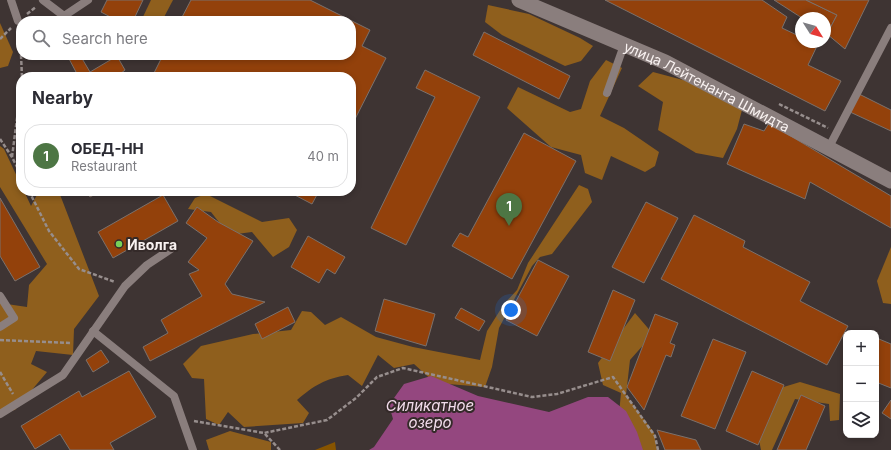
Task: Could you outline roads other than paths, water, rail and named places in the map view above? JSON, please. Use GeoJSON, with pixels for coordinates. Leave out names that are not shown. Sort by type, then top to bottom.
{"type":"FeatureCollection","features":[{"type":"Feature","properties":{"kind":"street","name":"улица Лейтенанта Шмидта"},"geometry":{"type":"LineString","coordinates":[[519,0],[664,62],[891,181]]}},
{"type":"Feature","properties":{"kind":"lane"},"geometry":{"type":"LineString","coordinates":[[11,0],[16,16]]}},
{"type":"Feature","properties":{"kind":"lane"},"geometry":{"type":"LineString","coordinates":[[43,0],[64,16],[88,0]]}},
{"type":"Feature","properties":{"kind":"lane"},"geometry":{"type":"LineString","coordinates":[[828,149],[891,28]]}},
{"type":"Feature","properties":{"kind":"lane"},"geometry":{"type":"LineString","coordinates":[[607,93],[624,45]]}},
{"type":"Feature","properties":{"kind":"lane"},"geometry":{"type":"LineString","coordinates":[[0,414],[63,375],[125,286],[147,265],[171,249]]}},
{"type":"Feature","properties":{"kind":"lane"},"geometry":{"type":"LineString","coordinates":[[0,296],[14,318],[0,327]]}},
{"type":"Feature","properties":{"kind":"lane"},"geometry":{"type":"LineString","coordinates":[[93,331],[174,396],[193,450]]}},
{"type":"Feature","properties":{"kind":"water","name":"Силикатное озеро"},"geometry":{"type":"Polygon","coordinates":[[[431,376],[478,396],[549,412],[588,397],[608,397],[626,411],[637,432],[643,450],[369,450],[374,447],[393,419],[389,405],[404,384],[431,376]]]}},
{"type":"Feature","properties":{"kind":"place","name":"ОБЕД-НН"},"geometry":{"type":"Point","coordinates":[509,226]}},
{"type":"Feature","properties":{"kind":"place","name":"Иволга"},"geometry":{"type":"Point","coordinates":[119,244]}}]}
